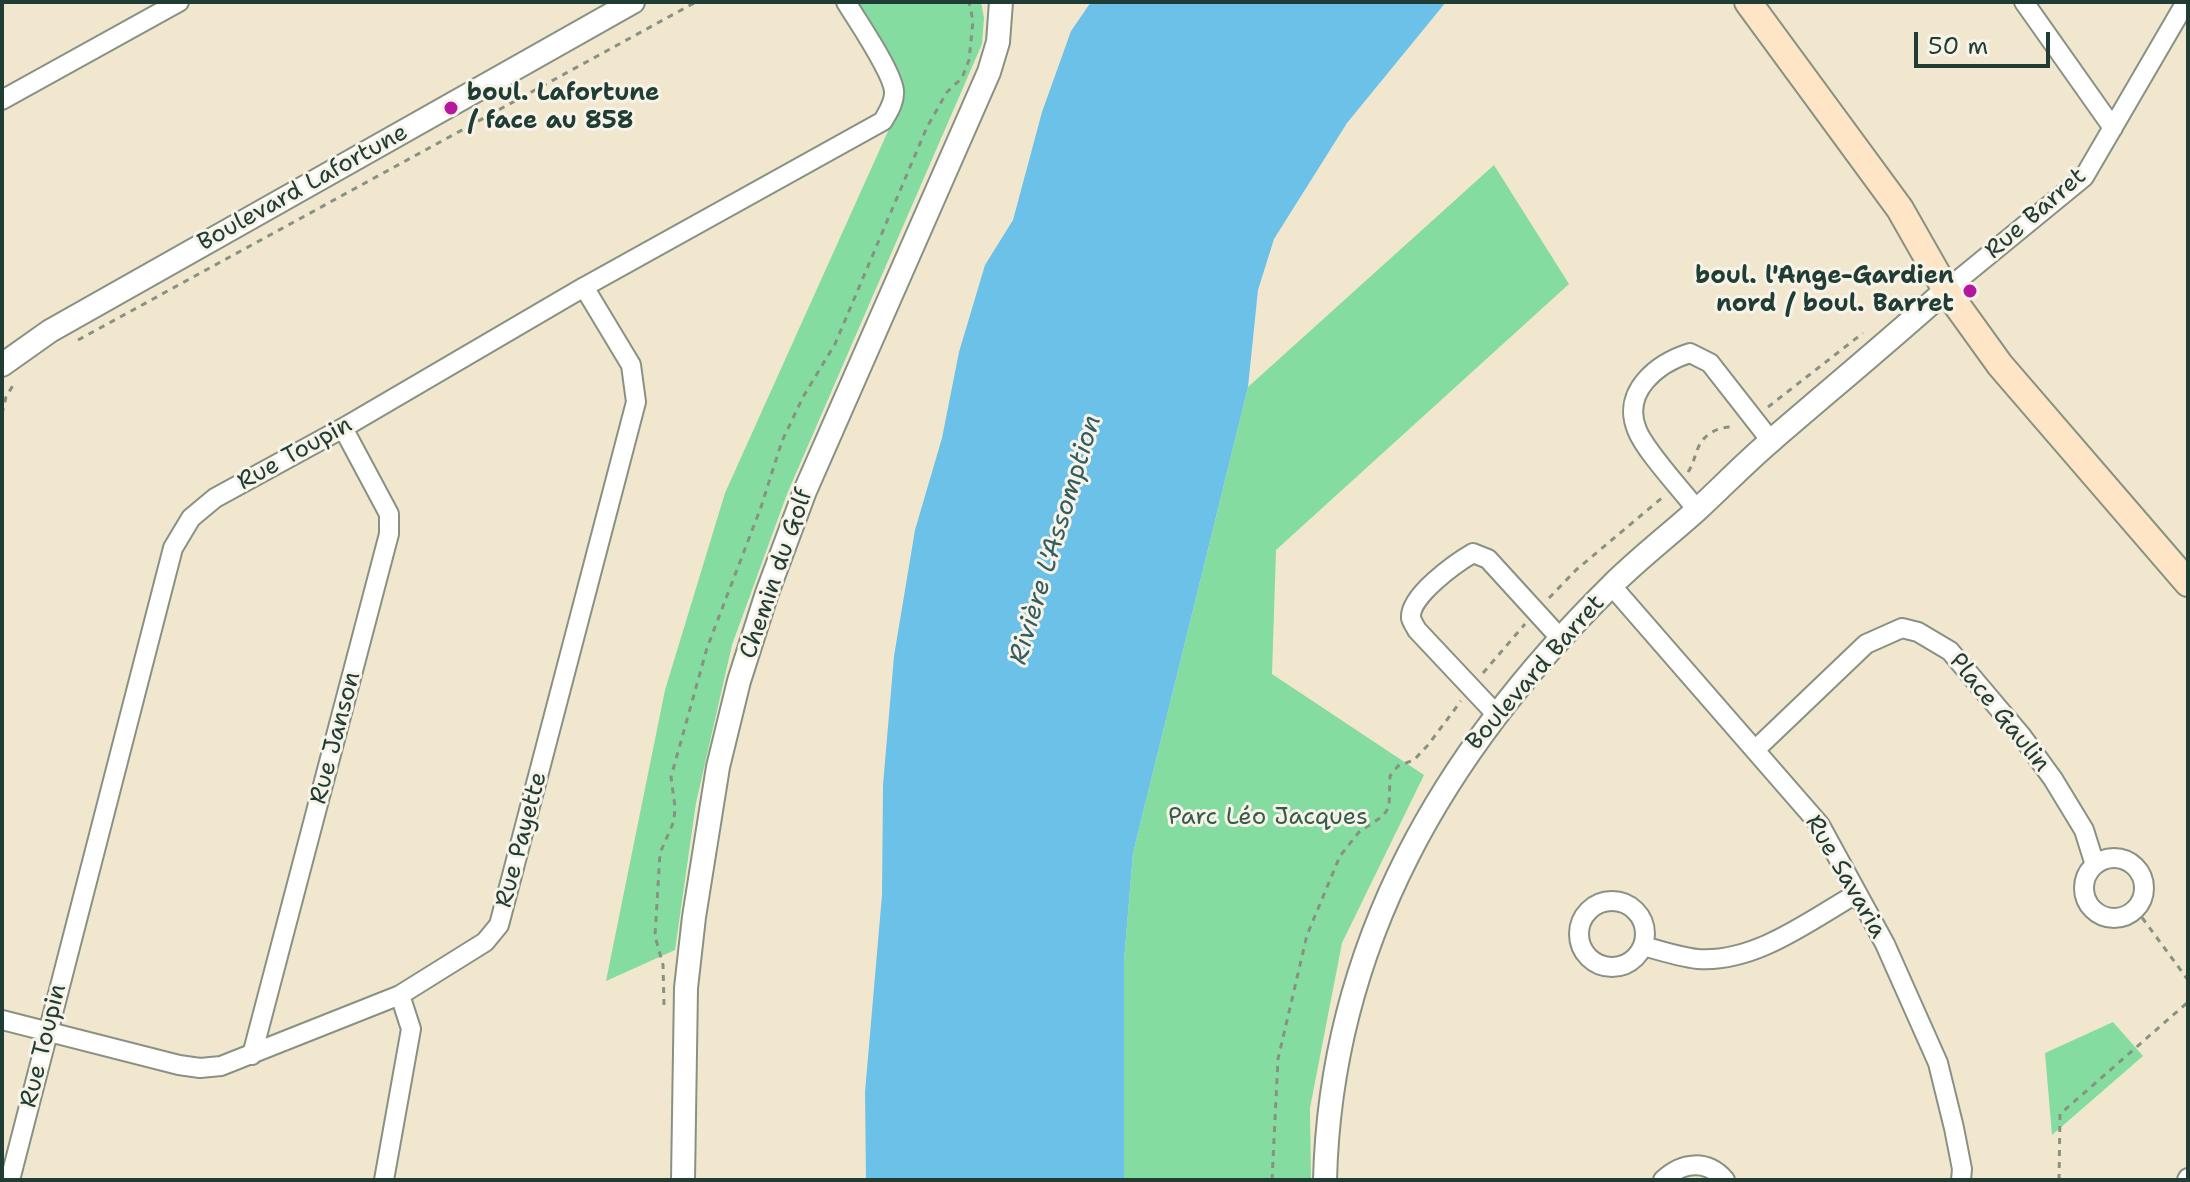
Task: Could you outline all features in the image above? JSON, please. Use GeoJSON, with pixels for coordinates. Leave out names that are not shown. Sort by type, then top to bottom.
{"type":"FeatureCollection","features":[{"type":"Feature","properties":{"kind":"main road"},"geometry":{"type":"LineString","coordinates":[[1748,2],[1900,209],[1946,290],[2000,365],[2188,583]]}},
{"type":"Feature","properties":{"kind":"street"},"geometry":{"type":"LineString","coordinates":[[2,100],[179,2]]}},
{"type":"Feature","properties":{"kind":"street","name":"Boulevard Lafortune"},"geometry":{"type":"LineString","coordinates":[[10,372],[50,331],[614,9],[633,2]]}},
{"type":"Feature","properties":{"kind":"street","name":"Rue Toupin"},"geometry":{"type":"LineString","coordinates":[[10,1180],[173,548],[191,518],[215,498],[883,121],[891,108],[894,93],[890,78],[846,2]]}},
{"type":"Feature","properties":{"kind":"street","name":"Chemin du Golf"},"geometry":{"type":"LineString","coordinates":[[683,1180],[686,988],[718,767],[739,681],[767,593],[805,491],[989,72],[998,42],[1001,2]]}},
{"type":"Feature","properties":{"kind":"street"},"geometry":{"type":"LineString","coordinates":[[2024,2],[2113,128]]}},
{"type":"Feature","properties":{"kind":"street","name":"Rue Barret"},"geometry":{"type":"LineString","coordinates":[[1946,290],[2084,177],[2185,8]]}},
{"type":"Feature","properties":{"kind":"street","name":"Rue Payette"},"geometry":{"type":"LineString","coordinates":[[2,1020],[179,1065],[200,1068],[221,1066],[400,995],[485,942],[499,925],[636,402],[631,365],[584,287]]}},
{"type":"Feature","properties":{"kind":"street","name":"Boulevard Barret"},"geometry":{"type":"LineString","coordinates":[[1325,1180],[1333,1083],[1349,1011],[1372,933],[1406,856],[1439,797],[1496,714],[1611,585],[1946,290]]}},
{"type":"Feature","properties":{"kind":"street"},"geometry":{"type":"LineString","coordinates":[[1697,510],[1637,430],[1633,410],[1637,391],[1648,377],[1669,359],[1690,353],[1710,363],[1771,441]]}},
{"type":"Feature","properties":{"kind":"street","name":"Rue Janson"},"geometry":{"type":"LineString","coordinates":[[252,1055],[389,534],[389,514],[343,428]]}},
{"type":"Feature","properties":{"kind":"street"},"geometry":{"type":"LineString","coordinates":[[1496,714],[1417,630],[1411,617],[1422,595],[1453,565],[1473,553],[1488,559],[1561,639]]}},
{"type":"Feature","properties":{"kind":"street","name":"Rue Savaria"},"geometry":{"type":"LineString","coordinates":[[1611,585],[1820,825],[1885,944],[1938,1063],[1954,1128],[1962,1169],[1961,1180]]}},
{"type":"Feature","properties":{"kind":"street","name":"Place Gaulin"},"geometry":{"type":"LineString","coordinates":[[1756,749],[1866,644],[1902,628],[1918,632],[1950,651],[2021,735],[2053,779],[2084,830],[2095,865],[2085,881],[2084,890],[2092,908],[2109,917],[2128,914],[2135,908]]}},
{"type":"Feature","properties":{"kind":"street"},"geometry":{"type":"LineString","coordinates":[[2095,865],[2114,858],[2132,864],[2139,871],[2144,890],[2135,908]]}},
{"type":"Feature","properties":{"kind":"street"},"geometry":{"type":"LineString","coordinates":[[1644,946],[1698,959],[1725,958],[1765,945],[1856,894]]}},
{"type":"Feature","properties":{"kind":"street"},"geometry":{"type":"LineString","coordinates":[[384,1180],[411,1029],[400,995]]}},
{"type":"Feature","properties":{"kind":"street"},"geometry":{"type":"LineString","coordinates":[[1663,1180],[1686,1165],[1713,1169],[1725,1180]]}},
{"type":"Feature","properties":{"kind":"path"},"geometry":{"type":"LineString","coordinates":[[68,346],[696,2]]}},
{"type":"Feature","properties":{"kind":"path"},"geometry":{"type":"LineString","coordinates":[[2,414],[10,372]]}},
{"type":"Feature","properties":{"kind":"path"},"geometry":{"type":"LineString","coordinates":[[2135,908],[2188,980]]}},
{"type":"Feature","properties":{"kind":"path"},"geometry":{"type":"LineString","coordinates":[[2059,1180],[2060,1114],[2188,1002]]}},
{"type":"Feature","properties":{"kind":"green space"},"geometry":{"type":"Polygon","coordinates":[[[855,2],[981,2],[984,18],[982,44],[787,494],[732,645],[696,803],[675,950],[606,981],[665,690],[725,493],[898,109],[855,2]]]}},
{"type":"Feature","properties":{"kind":"green space","name":"Parc Léo Jacques"},"geometry":{"type":"Polygon","coordinates":[[[1494,165],[1569,284],[1276,550],[1272,674],[1424,775],[1342,943],[1310,1108],[1311,1180],[1124,1180],[1124,961],[1133,853],[1248,387],[1494,165]]]}},
{"type":"Feature","properties":{"kind":"green space"},"geometry":{"type":"Polygon","coordinates":[[[2113,1022],[2143,1056],[2052,1135],[2045,1053],[2113,1022]]]}},
{"type":"Feature","properties":{"kind":"water","name":"Rivière L'Assomption"},"geometry":{"type":"Polygon","coordinates":[[[1091,2],[1446,2],[1347,123],[1274,239],[1258,290],[1248,387],[1133,853],[1124,961],[1124,1180],[866,1180],[865,1092],[882,895],[883,785],[894,656],[915,530],[942,438],[959,352],[985,265],[1013,220],[1042,112],[1071,31],[1091,2]]]}},
{"type":"Feature","properties":{"kind":"place","name":"boul. Lafortune / face au 858"},"geometry":{"type":"Point","coordinates":[451,108]}},
{"type":"Feature","properties":{"kind":"place","name":"boul. l'Ange-Gardien nord / boul. Barret"},"geometry":{"type":"Point","coordinates":[1970,291]}}]}
